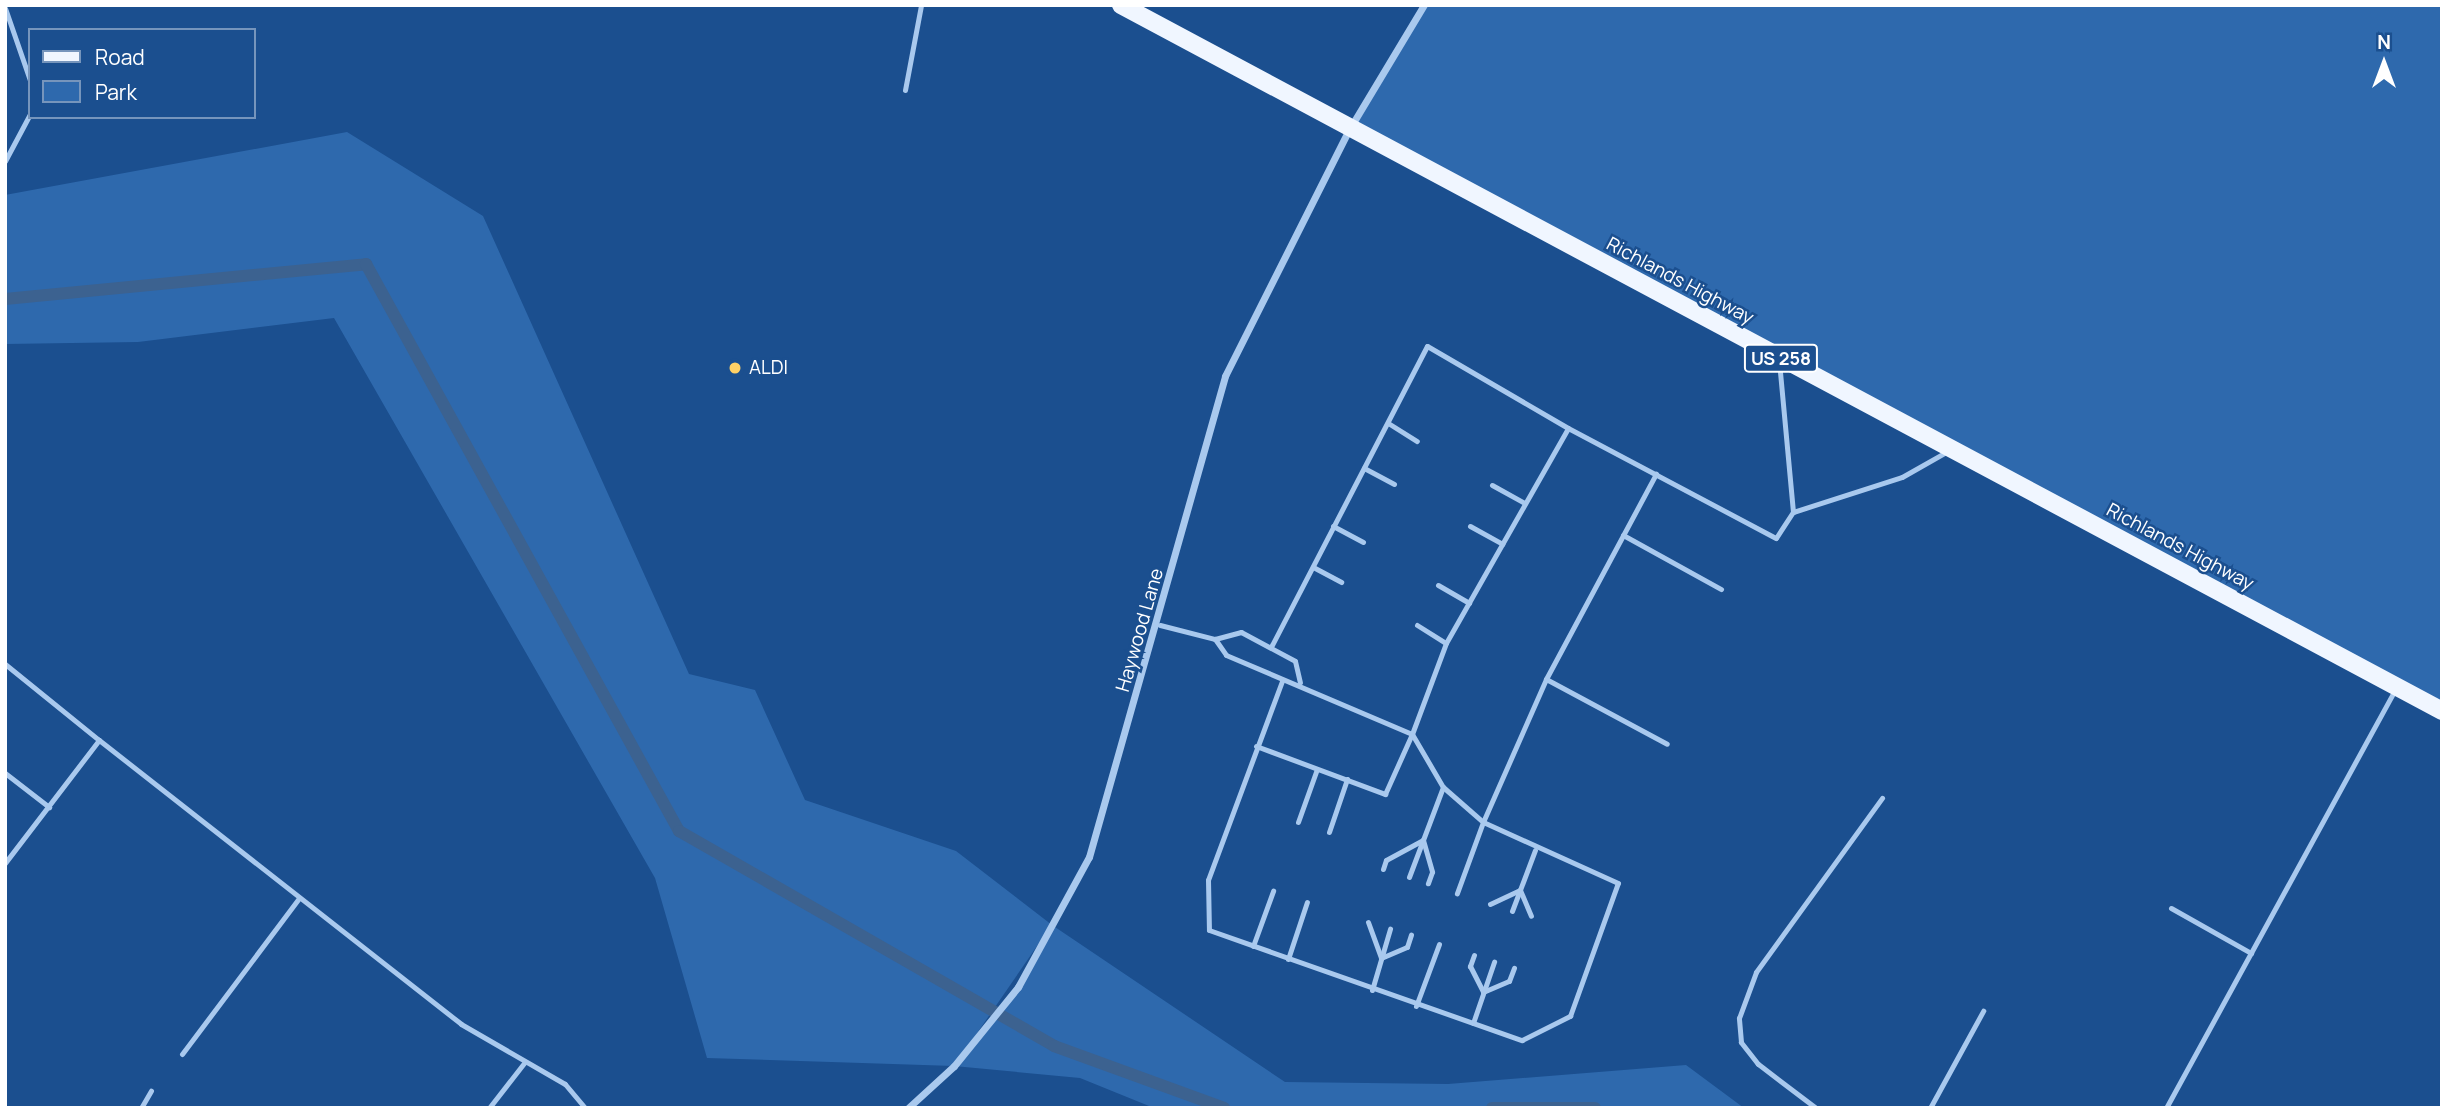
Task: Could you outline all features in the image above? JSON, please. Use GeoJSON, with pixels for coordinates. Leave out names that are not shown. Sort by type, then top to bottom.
{"type":"FeatureCollection","features":[{"type":"Feature","properties":{"kind":"main road","name":"Richlands Highway"},"geometry":{"type":"LineString","coordinates":[[1121,5],[2442,711]]}},
{"type":"Feature","properties":{"kind":"street","name":"Haywood Lane"},"geometry":{"type":"LineString","coordinates":[[908,1108],[954,1066],[1018,987],[1089,857],[1160,625],[1225,376],[1350,128],[1424,5]]}},
{"type":"Feature","properties":{"kind":"lane"},"geometry":{"type":"LineString","coordinates":[[905,90],[921,5]]}},
{"type":"Feature","properties":{"kind":"lane"},"geometry":{"type":"LineString","coordinates":[[5,8],[28,74]]}},
{"type":"Feature","properties":{"kind":"lane"},"geometry":{"type":"LineString","coordinates":[[5,161],[28,118]]}},
{"type":"Feature","properties":{"kind":"lane"},"geometry":{"type":"LineString","coordinates":[[1271,647],[1427,346],[1568,428],[1776,538],[1793,512],[1778,357]]}},
{"type":"Feature","properties":{"kind":"lane"},"geometry":{"type":"LineString","coordinates":[[1388,423],[1417,441]]}},
{"type":"Feature","properties":{"kind":"lane"},"geometry":{"type":"LineString","coordinates":[[1256,746],[1385,794],[1412,734],[1446,643],[1568,428]]}},
{"type":"Feature","properties":{"kind":"lane"},"geometry":{"type":"LineString","coordinates":[[1793,512],[1902,477],[1951,449]]}},
{"type":"Feature","properties":{"kind":"lane"},"geometry":{"type":"LineString","coordinates":[[1364,468],[1394,484]]}},
{"type":"Feature","properties":{"kind":"lane"},"geometry":{"type":"LineString","coordinates":[[1457,893],[1483,822],[1546,679],[1656,474]]}},
{"type":"Feature","properties":{"kind":"lane"},"geometry":{"type":"LineString","coordinates":[[1492,485],[1524,503]]}},
{"type":"Feature","properties":{"kind":"lane"},"geometry":{"type":"LineString","coordinates":[[1333,526],[1363,542]]}},
{"type":"Feature","properties":{"kind":"lane"},"geometry":{"type":"LineString","coordinates":[[1470,526],[1502,544]]}},
{"type":"Feature","properties":{"kind":"lane"},"geometry":{"type":"LineString","coordinates":[[1623,535],[1721,589]]}},
{"type":"Feature","properties":{"kind":"lane"},"geometry":{"type":"LineString","coordinates":[[1313,567],[1341,582]]}},
{"type":"Feature","properties":{"kind":"lane"},"geometry":{"type":"LineString","coordinates":[[1438,585],[1469,603]]}},
{"type":"Feature","properties":{"kind":"lane"},"geometry":{"type":"LineString","coordinates":[[1160,625],[1215,639],[1241,632],[1295,661],[1300,682]]}},
{"type":"Feature","properties":{"kind":"lane"},"geometry":{"type":"LineString","coordinates":[[1417,625],[1446,643]]}},
{"type":"Feature","properties":{"kind":"lane"},"geometry":{"type":"LineString","coordinates":[[1215,639],[1226,655],[1282,681],[1300,682],[1412,734],[1443,787],[1483,822],[1535,850],[1618,883],[1570,1016],[1522,1040],[1416,1006],[1209,930],[1208,880],[1282,681]]}},
{"type":"Feature","properties":{"kind":"lane"},"geometry":{"type":"LineString","coordinates":[[5,664],[461,1024],[524,1063],[565,1084],[585,1108]]}},
{"type":"Feature","properties":{"kind":"lane"},"geometry":{"type":"LineString","coordinates":[[1546,679],[1667,744]]}},
{"type":"Feature","properties":{"kind":"lane"},"geometry":{"type":"LineString","coordinates":[[2166,1108],[2397,687]]}},
{"type":"Feature","properties":{"kind":"lane"},"geometry":{"type":"LineString","coordinates":[[5,863],[99,740]]}},
{"type":"Feature","properties":{"kind":"lane"},"geometry":{"type":"LineString","coordinates":[[1298,821],[1317,769]]}},
{"type":"Feature","properties":{"kind":"lane"},"geometry":{"type":"LineString","coordinates":[[5,773],[50,807]]}},
{"type":"Feature","properties":{"kind":"lane"},"geometry":{"type":"LineString","coordinates":[[1329,832],[1347,779]]}},
{"type":"Feature","properties":{"kind":"lane"},"geometry":{"type":"LineString","coordinates":[[1409,877],[1443,787]]}},
{"type":"Feature","properties":{"kind":"lane"},"geometry":{"type":"LineString","coordinates":[[1816,1108],[1758,1064],[1741,1042],[1739,1018],[1756,972],[1882,798]]}},
{"type":"Feature","properties":{"kind":"lane"},"geometry":{"type":"LineString","coordinates":[[1383,869],[1386,860],[1423,841]]}},
{"type":"Feature","properties":{"kind":"lane"},"geometry":{"type":"LineString","coordinates":[[1423,841],[1432,872],[1428,883]]}},
{"type":"Feature","properties":{"kind":"lane"},"geometry":{"type":"LineString","coordinates":[[1512,911],[1535,850]]}},
{"type":"Feature","properties":{"kind":"lane"},"geometry":{"type":"LineString","coordinates":[[1490,904],[1520,890]]}},
{"type":"Feature","properties":{"kind":"lane"},"geometry":{"type":"LineString","coordinates":[[1520,890],[1531,916]]}},
{"type":"Feature","properties":{"kind":"lane"},"geometry":{"type":"LineString","coordinates":[[1253,946],[1273,891]]}},
{"type":"Feature","properties":{"kind":"lane"},"geometry":{"type":"LineString","coordinates":[[182,1054],[299,898]]}},
{"type":"Feature","properties":{"kind":"lane"},"geometry":{"type":"LineString","coordinates":[[1288,959],[1307,902]]}},
{"type":"Feature","properties":{"kind":"lane"},"geometry":{"type":"LineString","coordinates":[[2171,908],[2251,953]]}},
{"type":"Feature","properties":{"kind":"lane"},"geometry":{"type":"LineString","coordinates":[[1368,922],[1381,958]]}},
{"type":"Feature","properties":{"kind":"lane"},"geometry":{"type":"LineString","coordinates":[[1372,990],[1390,929]]}},
{"type":"Feature","properties":{"kind":"lane"},"geometry":{"type":"LineString","coordinates":[[1381,958],[1407,947],[1411,935]]}},
{"type":"Feature","properties":{"kind":"lane"},"geometry":{"type":"LineString","coordinates":[[1416,1006],[1439,944]]}},
{"type":"Feature","properties":{"kind":"lane"},"geometry":{"type":"LineString","coordinates":[[1474,956],[1471,966],[1483,992]]}},
{"type":"Feature","properties":{"kind":"lane"},"geometry":{"type":"LineString","coordinates":[[1473,1023],[1494,962]]}},
{"type":"Feature","properties":{"kind":"lane"},"geometry":{"type":"LineString","coordinates":[[1483,992],[1509,981],[1514,968]]}},
{"type":"Feature","properties":{"kind":"lane"},"geometry":{"type":"LineString","coordinates":[[1930,1108],[1983,1012]]}},
{"type":"Feature","properties":{"kind":"lane"},"geometry":{"type":"LineString","coordinates":[[489,1108],[524,1063]]}},
{"type":"Feature","properties":{"kind":"lane"},"geometry":{"type":"LineString","coordinates":[[141,1108],[151,1091]]}},
{"type":"Feature","properties":{"kind":"green space"},"geometry":{"type":"Polygon","coordinates":[[[1424,5],[2442,5],[2442,711],[1350,128],[1424,5]]]}},
{"type":"Feature","properties":{"kind":"green space"},"geometry":{"type":"Polygon","coordinates":[[[347,132],[483,216],[689,674],[755,690],[805,800],[956,851],[1052,925],[1285,1082],[1448,1084],[1686,1065],[1744,1108],[1154,1108],[1080,1078],[954,1066],[707,1058],[655,878],[334,318],[138,342],[5,344],[5,195],[347,132]],[[1046,933],[962,1055],[1018,987],[1046,933]]]}},
{"type":"Feature","properties":{"kind":"waterway"},"geometry":{"type":"LineString","coordinates":[[5,299],[366,264],[679,831],[1054,1046],[1224,1108]]}},
{"type":"Feature","properties":{"kind":"waterway"},"geometry":{"type":"LineString","coordinates":[[1492,1108],[1595,1108]]}},
{"type":"Feature","properties":{"kind":"place","name":"ALDI"},"geometry":{"type":"Point","coordinates":[735,368]}}]}
